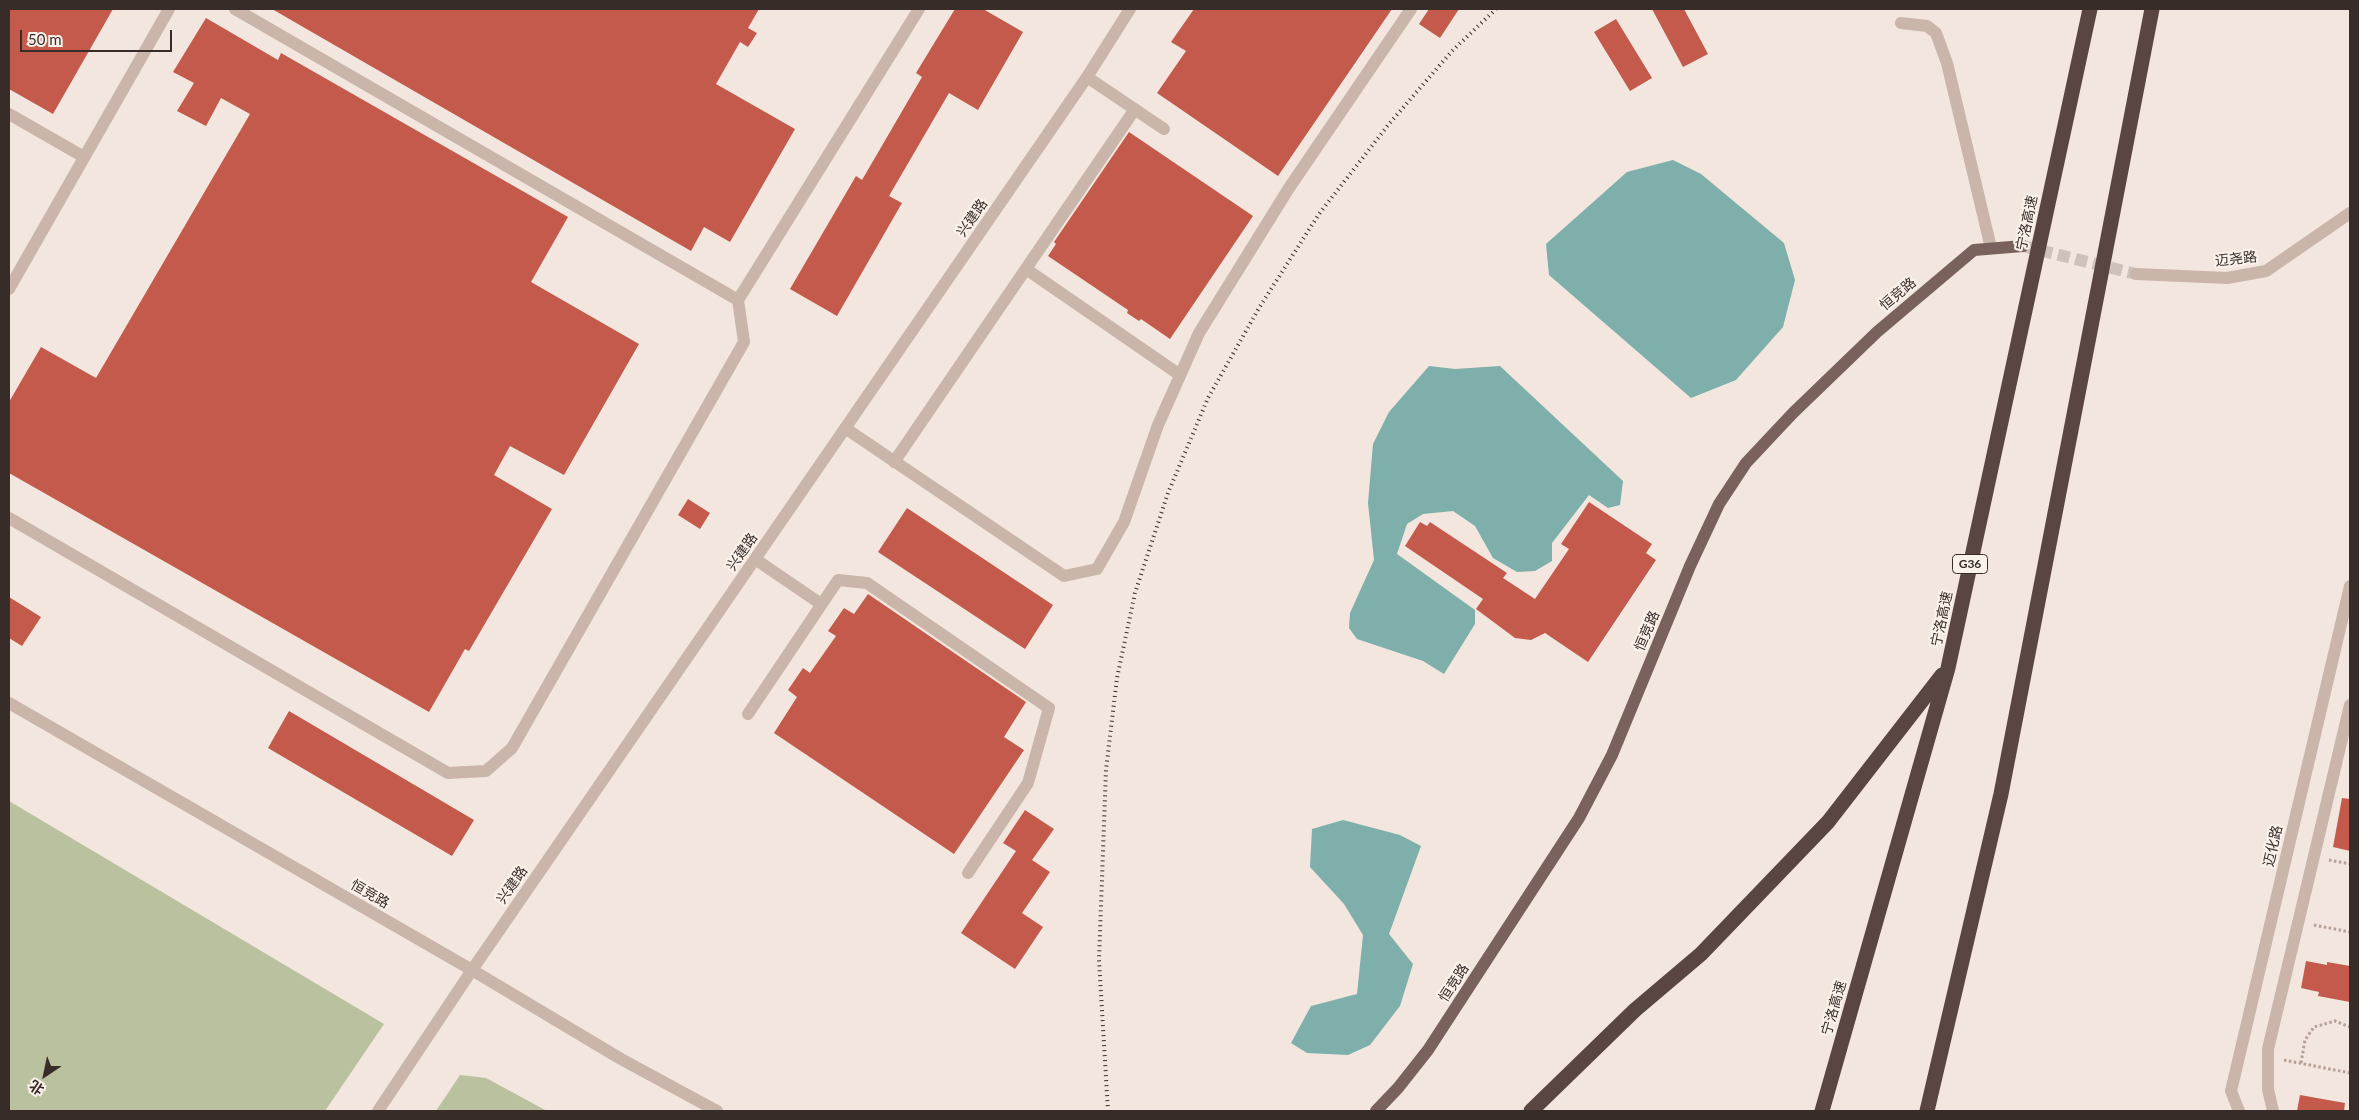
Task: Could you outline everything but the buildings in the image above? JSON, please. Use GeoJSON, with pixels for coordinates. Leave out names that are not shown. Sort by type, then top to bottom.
{"type":"FeatureCollection","features":[{"type":"Feature","properties":{"kind":"highway","name":"宁洛高速"},"geometry":{"type":"LineString","coordinates":[[1822,1111],[1948,668],[2090,9]]}},
{"type":"Feature","properties":{"kind":"highway"},"geometry":{"type":"LineString","coordinates":[[1927,1111],[2001,794],[2152,9]]}},
{"type":"Feature","properties":{"kind":"highway"},"geometry":{"type":"LineString","coordinates":[[1531,1111],[1634,1010],[1701,954],[1828,822],[1948,668]]}},
{"type":"Feature","properties":{"kind":"main road","name":"恒竞路"},"geometry":{"type":"LineString","coordinates":[[1376,1111],[1428,1050],[1579,818],[1612,755],[1690,566],[1719,504],[1746,463],[1793,413],[1877,332],[1974,250],[2023,246]]}},
{"type":"Feature","properties":{"kind":"street"},"geometry":{"type":"LineString","coordinates":[[9,289],[169,9]]}},
{"type":"Feature","properties":{"kind":"street"},"geometry":{"type":"LineString","coordinates":[[235,9],[738,300]]}},
{"type":"Feature","properties":{"kind":"street"},"geometry":{"type":"LineString","coordinates":[[9,518],[448,774],[486,771],[512,748],[744,342],[738,300],[920,9]]}},
{"type":"Feature","properties":{"kind":"street","name":"兴建路"},"geometry":{"type":"LineString","coordinates":[[378,1111],[472,970],[1087,77],[1130,9]]}},
{"type":"Feature","properties":{"kind":"street"},"geometry":{"type":"LineString","coordinates":[[845,428],[1064,576],[1097,569],[1124,522],[1158,425],[1199,333],[1284,197],[1412,9]]}},
{"type":"Feature","properties":{"kind":"street"},"geometry":{"type":"LineString","coordinates":[[1901,23],[1927,26],[1936,33],[1947,63],[1991,248]]}},
{"type":"Feature","properties":{"kind":"street"},"geometry":{"type":"LineString","coordinates":[[1087,77],[1164,129]]}},
{"type":"Feature","properties":{"kind":"street"},"geometry":{"type":"LineString","coordinates":[[894,462],[1135,109]]}},
{"type":"Feature","properties":{"kind":"street"},"geometry":{"type":"LineString","coordinates":[[9,114],[84,157]]}},
{"type":"Feature","properties":{"kind":"street","name":"迈尧路"},"geometry":{"type":"LineString","coordinates":[[2136,274],[2227,278],[2266,271],[2350,213]]}},
{"type":"Feature","properties":{"kind":"street"},"geometry":{"type":"LineString","coordinates":[[1026,269],[1180,375]]}},
{"type":"Feature","properties":{"kind":"street"},"geometry":{"type":"LineString","coordinates":[[755,559],[821,604]]}},
{"type":"Feature","properties":{"kind":"street"},"geometry":{"type":"LineString","coordinates":[[748,714],[838,580],[867,583],[1050,708],[1028,783],[968,873]]}},
{"type":"Feature","properties":{"kind":"street","name":"迈化路"},"geometry":{"type":"LineString","coordinates":[[2239,1111],[2231,1091],[2350,586]]}},
{"type":"Feature","properties":{"kind":"street","name":"恒竞路"},"geometry":{"type":"LineString","coordinates":[[9,703],[472,970],[620,1059],[717,1111]]}},
{"type":"Feature","properties":{"kind":"street"},"geometry":{"type":"LineString","coordinates":[[2273,1111],[2268,1089],[2268,1056],[2350,705]]}},
{"type":"Feature","properties":{"kind":"path"},"geometry":{"type":"LineString","coordinates":[[2314,857],[2350,864]]}},
{"type":"Feature","properties":{"kind":"path"},"geometry":{"type":"LineString","coordinates":[[2299,922],[2350,932]]}},
{"type":"Feature","properties":{"kind":"path"},"geometry":{"type":"LineString","coordinates":[[2301,1063],[2305,1040],[2314,1027],[2334,1021],[2350,1027]]}},
{"type":"Feature","properties":{"kind":"path"},"geometry":{"type":"LineString","coordinates":[[2268,1056],[2350,1073]]}},
{"type":"Feature","properties":{"kind":"green space"},"geometry":{"type":"Polygon","coordinates":[[[9,801],[384,1024],[325,1111],[9,1111],[9,801]]]}},
{"type":"Feature","properties":{"kind":"green space"},"geometry":{"type":"Polygon","coordinates":[[[460,1075],[486,1078],[547,1111],[436,1111],[460,1075]]]}},
{"type":"Feature","properties":{"kind":"water"},"geometry":{"type":"Polygon","coordinates":[[[1673,160],[1701,174],[1784,243],[1795,280],[1783,327],[1736,380],[1691,398],[1549,275],[1546,244],[1627,172],[1673,160]]]}},
{"type":"Feature","properties":{"kind":"water"},"geometry":{"type":"Polygon","coordinates":[[[1429,366],[1455,369],[1500,366],[1623,481],[1620,505],[1608,508],[1589,495],[1552,543],[1552,561],[1535,571],[1517,572],[1493,558],[1475,526],[1453,511],[1423,514],[1407,524],[1397,554],[1475,610],[1475,624],[1444,674],[1423,661],[1357,639],[1349,628],[1350,613],[1374,560],[1368,503],[1373,444],[1389,412],[1429,366]]]}},
{"type":"Feature","properties":{"kind":"water"},"geometry":{"type":"Polygon","coordinates":[[[1343,820],[1400,835],[1421,846],[1389,934],[1413,964],[1400,1006],[1370,1045],[1348,1055],[1307,1053],[1291,1043],[1311,1006],[1357,994],[1363,935],[1344,904],[1310,867],[1312,829],[1343,820]]]}},
{"type":"Feature","properties":{"kind":"tunnel"},"geometry":{"type":"LineString","coordinates":[[2023,246],[2136,274]]}},
{"type":"Feature","properties":{"kind":"railway"},"geometry":{"type":"LineString","coordinates":[[1108,1111],[1099,960],[1106,770],[1117,678],[1135,593],[1168,493],[1208,398],[1259,308],[1319,214],[1389,124],[1452,51],[1496,9]]}}]}
